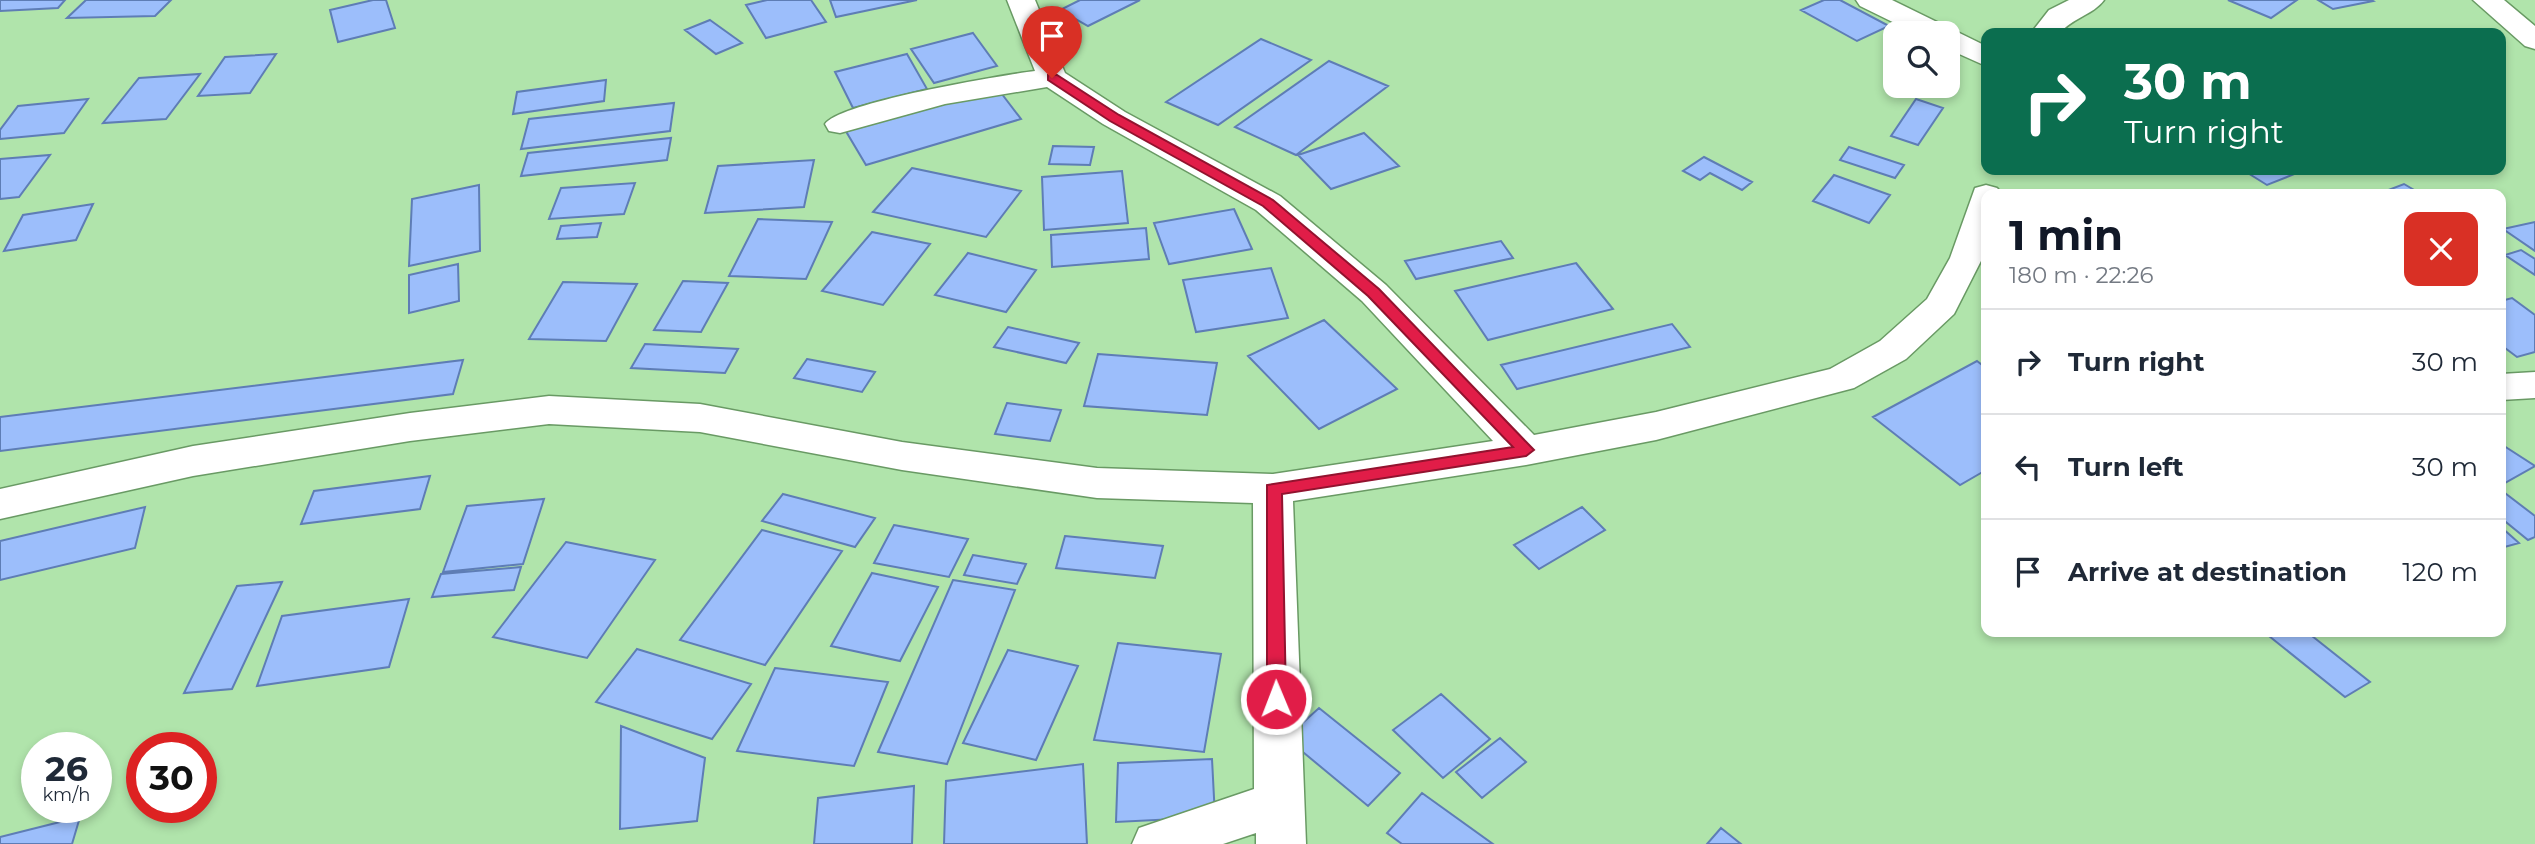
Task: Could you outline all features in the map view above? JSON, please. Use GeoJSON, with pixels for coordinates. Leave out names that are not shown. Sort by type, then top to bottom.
{"type":"FeatureCollection","features":[{"type":"Feature","properties":{"kind":"street"},"geometry":{"type":"LineString","coordinates":[[1021,0],[1052,78],[1114,118],[1268,203],[1374,293],[1526,450]]}},
{"type":"Feature","properties":{"kind":"street"},"geometry":{"type":"LineString","coordinates":[[1870,0],[1913,21]]}},
{"type":"Feature","properties":{"kind":"street"},"geometry":{"type":"LineString","coordinates":[[2049,28],[2059,16],[2090,0]]}},
{"type":"Feature","properties":{"kind":"street"},"geometry":{"type":"LineString","coordinates":[[2487,0],[2535,40]]}},
{"type":"Feature","properties":{"kind":"street"},"geometry":{"type":"LineString","coordinates":[[1960,44],[1981,54]]}},
{"type":"Feature","properties":{"kind":"street"},"geometry":{"type":"LineString","coordinates":[[840,124],[912,101],[1009,82],[1052,78]]}},
{"type":"Feature","properties":{"kind":"street"},"geometry":{"type":"LineString","coordinates":[[0,504],[193,461],[410,427],[549,410],[700,418],[902,456],[1097,483],[1273,489],[1526,450],[1656,426],[1841,379],[1892,349],[1941,306],[1967,258],[1981,212]]}},
{"type":"Feature","properties":{"kind":"street"},"geometry":{"type":"LineString","coordinates":[[2506,387],[2535,385]]}},
{"type":"Feature","properties":{"kind":"street"},"geometry":{"type":"LineString","coordinates":[[1157,844],[1279,824],[1273,489]]}},
{"type":"Feature","properties":{"kind":"building"},"geometry":{"type":"Polygon","coordinates":[[[0,0],[65,0],[58,8],[0,11],[0,0]]]}},
{"type":"Feature","properties":{"kind":"building"},"geometry":{"type":"Polygon","coordinates":[[[86,0],[171,0],[155,16],[67,18],[86,0]]]}},
{"type":"Feature","properties":{"kind":"building"},"geometry":{"type":"Polygon","coordinates":[[[373,0],[386,0],[395,28],[338,42],[330,10],[373,0]]]}},
{"type":"Feature","properties":{"kind":"building"},"geometry":{"type":"Polygon","coordinates":[[[767,0],[811,0],[826,22],[766,38],[746,5],[767,0]]]}},
{"type":"Feature","properties":{"kind":"building"},"geometry":{"type":"Polygon","coordinates":[[[830,0],[917,0],[836,17],[830,0]]]}},
{"type":"Feature","properties":{"kind":"building"},"geometry":{"type":"Polygon","coordinates":[[[1080,0],[1140,0],[1088,26],[1060,10],[1080,0]]]}},
{"type":"Feature","properties":{"kind":"building"},"geometry":{"type":"Polygon","coordinates":[[[1824,0],[1840,0],[1883,23],[1883,29],[1857,41],[1801,10],[1824,0]]]}},
{"type":"Feature","properties":{"kind":"building"},"geometry":{"type":"Polygon","coordinates":[[[2228,0],[2297,0],[2271,18],[2228,0]]]}},
{"type":"Feature","properties":{"kind":"building"},"geometry":{"type":"Polygon","coordinates":[[[2318,0],[2371,0],[2373,1],[2333,9],[2318,0]]]}},
{"type":"Feature","properties":{"kind":"building"},"geometry":{"type":"Polygon","coordinates":[[[710,20],[742,43],[716,54],[685,30],[710,20]]]}},
{"type":"Feature","properties":{"kind":"building"},"geometry":{"type":"Polygon","coordinates":[[[973,33],[997,66],[934,83],[911,49],[973,33]]]}},
{"type":"Feature","properties":{"kind":"building"},"geometry":{"type":"Polygon","coordinates":[[[1261,39],[1311,60],[1218,125],[1166,102],[1261,39]]]}},
{"type":"Feature","properties":{"kind":"building"},"geometry":{"type":"Polygon","coordinates":[[[276,54],[250,93],[198,96],[225,57],[276,54]]]}},
{"type":"Feature","properties":{"kind":"building"},"geometry":{"type":"Polygon","coordinates":[[[907,54],[927,89],[853,108],[835,72],[907,54]]]}},
{"type":"Feature","properties":{"kind":"building"},"geometry":{"type":"Polygon","coordinates":[[[1329,61],[1388,86],[1296,155],[1235,127],[1329,61]]]}},
{"type":"Feature","properties":{"kind":"building"},"geometry":{"type":"Polygon","coordinates":[[[200,74],[166,119],[103,123],[139,78],[200,74]]]}},
{"type":"Feature","properties":{"kind":"building"},"geometry":{"type":"Polygon","coordinates":[[[606,80],[604,101],[513,114],[517,92],[606,80]]]}},
{"type":"Feature","properties":{"kind":"building"},"geometry":{"type":"Polygon","coordinates":[[[995,85],[1021,119],[866,165],[844,128],[995,85]]]}},
{"type":"Feature","properties":{"kind":"building"},"geometry":{"type":"Polygon","coordinates":[[[88,99],[64,133],[0,139],[0,130],[18,106],[88,99]]]}},
{"type":"Feature","properties":{"kind":"building"},"geometry":{"type":"Polygon","coordinates":[[[1916,99],[1943,108],[1918,145],[1891,136],[1916,99]]]}},
{"type":"Feature","properties":{"kind":"building"},"geometry":{"type":"Polygon","coordinates":[[[674,103],[670,131],[521,149],[529,119],[674,103]]]}},
{"type":"Feature","properties":{"kind":"building"},"geometry":{"type":"Polygon","coordinates":[[[1364,133],[1399,166],[1331,189],[1298,155],[1364,133]]]}},
{"type":"Feature","properties":{"kind":"building"},"geometry":{"type":"Polygon","coordinates":[[[671,138],[667,160],[521,176],[528,153],[671,138]]]}},
{"type":"Feature","properties":{"kind":"building"},"geometry":{"type":"Polygon","coordinates":[[[1053,146],[1094,147],[1090,165],[1049,164],[1053,146]]]}},
{"type":"Feature","properties":{"kind":"building"},"geometry":{"type":"Polygon","coordinates":[[[1849,147],[1904,165],[1895,178],[1840,160],[1849,147]]]}},
{"type":"Feature","properties":{"kind":"building"},"geometry":{"type":"Polygon","coordinates":[[[50,155],[19,197],[0,199],[0,159],[50,155]]]}},
{"type":"Feature","properties":{"kind":"building"},"geometry":{"type":"Polygon","coordinates":[[[1704,157],[1752,182],[1742,190],[1710,173],[1700,180],[1683,171],[1704,157]]]}},
{"type":"Feature","properties":{"kind":"building"},"geometry":{"type":"Polygon","coordinates":[[[814,160],[804,207],[705,213],[718,166],[814,160]]]}},
{"type":"Feature","properties":{"kind":"building"},"geometry":{"type":"Polygon","coordinates":[[[912,168],[1021,191],[986,237],[873,212],[912,168]]]}},
{"type":"Feature","properties":{"kind":"building"},"geometry":{"type":"Polygon","coordinates":[[[1122,171],[1128,223],[1044,230],[1042,177],[1122,171]]]}},
{"type":"Feature","properties":{"kind":"building"},"geometry":{"type":"Polygon","coordinates":[[[1834,175],[1890,195],[1869,223],[1813,201],[1834,175]]]}},
{"type":"Feature","properties":{"kind":"building"},"geometry":{"type":"Polygon","coordinates":[[[2251,175],[2292,175],[2267,185],[2251,175]]]}},
{"type":"Feature","properties":{"kind":"building"},"geometry":{"type":"Polygon","coordinates":[[[635,183],[624,214],[549,219],[561,188],[635,183]]]}},
{"type":"Feature","properties":{"kind":"building"},"geometry":{"type":"Polygon","coordinates":[[[2404,184],[2412,189],[2391,189],[2404,184]]]}},
{"type":"Feature","properties":{"kind":"building"},"geometry":{"type":"Polygon","coordinates":[[[479,185],[480,251],[409,266],[412,199],[479,185]]]}},
{"type":"Feature","properties":{"kind":"building"},"geometry":{"type":"Polygon","coordinates":[[[93,204],[76,240],[4,251],[23,215],[93,204]]]}},
{"type":"Feature","properties":{"kind":"building"},"geometry":{"type":"Polygon","coordinates":[[[1234,209],[1252,249],[1169,264],[1154,223],[1234,209]]]}},
{"type":"Feature","properties":{"kind":"building"},"geometry":{"type":"Polygon","coordinates":[[[758,219],[832,222],[806,279],[729,276],[758,219]]]}},
{"type":"Feature","properties":{"kind":"building"},"geometry":{"type":"Polygon","coordinates":[[[2535,222],[2535,251],[2506,231],[2506,228],[2535,222]]]}},
{"type":"Feature","properties":{"kind":"building"},"geometry":{"type":"Polygon","coordinates":[[[601,223],[597,237],[557,239],[561,226],[601,223]]]}},
{"type":"Feature","properties":{"kind":"building"},"geometry":{"type":"Polygon","coordinates":[[[1146,228],[1149,259],[1052,267],[1051,235],[1146,228]]]}},
{"type":"Feature","properties":{"kind":"building"},"geometry":{"type":"Polygon","coordinates":[[[872,232],[930,244],[883,305],[822,291],[872,232]]]}},
{"type":"Feature","properties":{"kind":"building"},"geometry":{"type":"Polygon","coordinates":[[[1501,241],[1513,258],[1416,279],[1405,261],[1501,241]]]}},
{"type":"Feature","properties":{"kind":"building"},"geometry":{"type":"Polygon","coordinates":[[[2521,250],[2535,259],[2535,275],[2506,256],[2521,250]]]}},
{"type":"Feature","properties":{"kind":"building"},"geometry":{"type":"Polygon","coordinates":[[[968,253],[1036,270],[1006,312],[935,295],[968,253]]]}},
{"type":"Feature","properties":{"kind":"building"},"geometry":{"type":"Polygon","coordinates":[[[1576,263],[1613,309],[1488,340],[1455,291],[1576,263]]]}},
{"type":"Feature","properties":{"kind":"building"},"geometry":{"type":"Polygon","coordinates":[[[458,264],[459,301],[409,313],[409,275],[458,264]]]}},
{"type":"Feature","properties":{"kind":"building"},"geometry":{"type":"Polygon","coordinates":[[[1271,268],[1288,318],[1196,332],[1183,280],[1271,268]]]}},
{"type":"Feature","properties":{"kind":"building"},"geometry":{"type":"Polygon","coordinates":[[[683,281],[728,283],[701,332],[654,330],[683,281]]]}},
{"type":"Feature","properties":{"kind":"building"},"geometry":{"type":"Polygon","coordinates":[[[563,282],[637,284],[606,341],[529,339],[563,282]]]}},
{"type":"Feature","properties":{"kind":"building"},"geometry":{"type":"Polygon","coordinates":[[[2512,298],[2535,315],[2535,352],[2517,357],[2506,349],[2506,300],[2512,298]]]}},
{"type":"Feature","properties":{"kind":"building"},"geometry":{"type":"Polygon","coordinates":[[[1324,320],[1397,389],[1319,429],[1248,356],[1324,320]]]}},
{"type":"Feature","properties":{"kind":"building"},"geometry":{"type":"Polygon","coordinates":[[[1672,324],[1690,347],[1517,389],[1501,365],[1672,324]]]}},
{"type":"Feature","properties":{"kind":"building"},"geometry":{"type":"Polygon","coordinates":[[[1008,327],[1079,343],[1066,363],[994,347],[1008,327]]]}},
{"type":"Feature","properties":{"kind":"building"},"geometry":{"type":"Polygon","coordinates":[[[645,344],[738,349],[725,373],[631,368],[645,344]]]}},
{"type":"Feature","properties":{"kind":"building"},"geometry":{"type":"Polygon","coordinates":[[[1098,354],[1217,363],[1207,415],[1084,406],[1098,354]]]}},
{"type":"Feature","properties":{"kind":"building"},"geometry":{"type":"Polygon","coordinates":[[[807,359],[875,372],[862,392],[794,378],[807,359]]]}},
{"type":"Feature","properties":{"kind":"building"},"geometry":{"type":"Polygon","coordinates":[[[463,360],[453,394],[0,451],[0,417],[463,360]]]}},
{"type":"Feature","properties":{"kind":"building"},"geometry":{"type":"Polygon","coordinates":[[[1977,361],[1981,364],[1981,473],[1960,485],[1873,417],[1977,361]]]}},
{"type":"Feature","properties":{"kind":"building"},"geometry":{"type":"Polygon","coordinates":[[[1007,403],[1061,410],[1050,441],[995,434],[1007,403]]]}},
{"type":"Feature","properties":{"kind":"building"},"geometry":{"type":"Polygon","coordinates":[[[2506,447],[2535,466],[2506,482],[2506,447]]]}},
{"type":"Feature","properties":{"kind":"building"},"geometry":{"type":"Polygon","coordinates":[[[430,476],[420,509],[301,524],[314,491],[430,476]]]}},
{"type":"Feature","properties":{"kind":"building"},"geometry":{"type":"Polygon","coordinates":[[[783,494],[875,518],[855,547],[762,521],[783,494]]]}},
{"type":"Feature","properties":{"kind":"building"},"geometry":{"type":"Polygon","coordinates":[[[2506,494],[2535,516],[2535,537],[2528,540],[2506,522],[2506,494]]]}},
{"type":"Feature","properties":{"kind":"building"},"geometry":{"type":"Polygon","coordinates":[[[544,499],[523,564],[443,572],[467,506],[544,499]]]}},
{"type":"Feature","properties":{"kind":"building"},"geometry":{"type":"Polygon","coordinates":[[[145,507],[135,548],[0,580],[0,541],[145,507]]]}},
{"type":"Feature","properties":{"kind":"building"},"geometry":{"type":"Polygon","coordinates":[[[1582,507],[1605,530],[1539,569],[1514,545],[1582,507]]]}},
{"type":"Feature","properties":{"kind":"building"},"geometry":{"type":"Polygon","coordinates":[[[894,525],[968,539],[949,577],[874,563],[894,525]]]}},
{"type":"Feature","properties":{"kind":"building"},"geometry":{"type":"Polygon","coordinates":[[[762,530],[842,551],[765,665],[680,640],[762,530]]]}},
{"type":"Feature","properties":{"kind":"building"},"geometry":{"type":"Polygon","coordinates":[[[2506,531],[2519,543],[2506,547],[2506,531]]]}},
{"type":"Feature","properties":{"kind":"building"},"geometry":{"type":"Polygon","coordinates":[[[1065,536],[1163,546],[1155,578],[1056,568],[1065,536]]]}},
{"type":"Feature","properties":{"kind":"building"},"geometry":{"type":"Polygon","coordinates":[[[566,542],[655,560],[587,658],[493,637],[566,542]]]}},
{"type":"Feature","properties":{"kind":"building"},"geometry":{"type":"Polygon","coordinates":[[[973,555],[1026,564],[1017,584],[964,575],[973,555]]]}},
{"type":"Feature","properties":{"kind":"building"},"geometry":{"type":"Polygon","coordinates":[[[521,567],[514,590],[432,597],[441,574],[521,567]]]}},
{"type":"Feature","properties":{"kind":"building"},"geometry":{"type":"Polygon","coordinates":[[[872,573],[938,587],[900,661],[831,646],[872,573]]]}},
{"type":"Feature","properties":{"kind":"building"},"geometry":{"type":"Polygon","coordinates":[[[953,580],[1015,590],[947,764],[878,752],[953,580]]]}},
{"type":"Feature","properties":{"kind":"building"},"geometry":{"type":"Polygon","coordinates":[[[282,582],[232,689],[184,693],[237,586],[282,582]]]}},
{"type":"Feature","properties":{"kind":"building"},"geometry":{"type":"Polygon","coordinates":[[[409,599],[389,667],[257,686],[282,616],[409,599]]]}},
{"type":"Feature","properties":{"kind":"building"},"geometry":{"type":"Polygon","coordinates":[[[2270,637],[2313,637],[2370,682],[2345,697],[2270,637]]]}},
{"type":"Feature","properties":{"kind":"building"},"geometry":{"type":"Polygon","coordinates":[[[1118,643],[1221,654],[1204,752],[1094,740],[1118,643]]]}},
{"type":"Feature","properties":{"kind":"building"},"geometry":{"type":"Polygon","coordinates":[[[637,649],[751,684],[712,739],[596,702],[637,649]]]}},
{"type":"Feature","properties":{"kind":"building"},"geometry":{"type":"Polygon","coordinates":[[[1008,650],[1078,666],[1036,760],[963,743],[1008,650]]]}},
{"type":"Feature","properties":{"kind":"building"},"geometry":{"type":"Polygon","coordinates":[[[775,668],[888,682],[854,766],[737,751],[775,668]]]}},
{"type":"Feature","properties":{"kind":"building"},"geometry":{"type":"Polygon","coordinates":[[[1441,694],[1490,739],[1443,778],[1393,730],[1441,694]]]}},
{"type":"Feature","properties":{"kind":"building"},"geometry":{"type":"Polygon","coordinates":[[[1319,708],[1400,773],[1368,806],[1286,738],[1319,708]]]}},
{"type":"Feature","properties":{"kind":"building"},"geometry":{"type":"Polygon","coordinates":[[[621,726],[705,758],[697,821],[620,829],[621,726]]]}},
{"type":"Feature","properties":{"kind":"building"},"geometry":{"type":"Polygon","coordinates":[[[1500,738],[1526,762],[1482,798],[1456,772],[1500,738]]]}},
{"type":"Feature","properties":{"kind":"building"},"geometry":{"type":"Polygon","coordinates":[[[1212,759],[1215,817],[1116,822],[1118,763],[1212,759]]]}},
{"type":"Feature","properties":{"kind":"building"},"geometry":{"type":"Polygon","coordinates":[[[1083,764],[1087,844],[944,844],[946,781],[1083,764]]]}},
{"type":"Feature","properties":{"kind":"building"},"geometry":{"type":"Polygon","coordinates":[[[914,786],[912,844],[814,844],[818,798],[914,786]]]}},
{"type":"Feature","properties":{"kind":"building"},"geometry":{"type":"Polygon","coordinates":[[[1422,793],[1493,844],[1402,844],[1387,833],[1422,793]]]}},
{"type":"Feature","properties":{"kind":"building"},"geometry":{"type":"Polygon","coordinates":[[[56,823],[78,823],[72,844],[0,844],[0,837],[56,823]]]}},
{"type":"Feature","properties":{"kind":"building"},"geometry":{"type":"Polygon","coordinates":[[[1721,828],[1741,844],[1707,844],[1721,828]]]}},
{"type":"Feature","properties":{"kind":"route"},"geometry":{"type":"LineString","coordinates":[[1052,78],[1114,118],[1268,203],[1374,293],[1526,450],[1273,489],[1276,699]]}}]}
